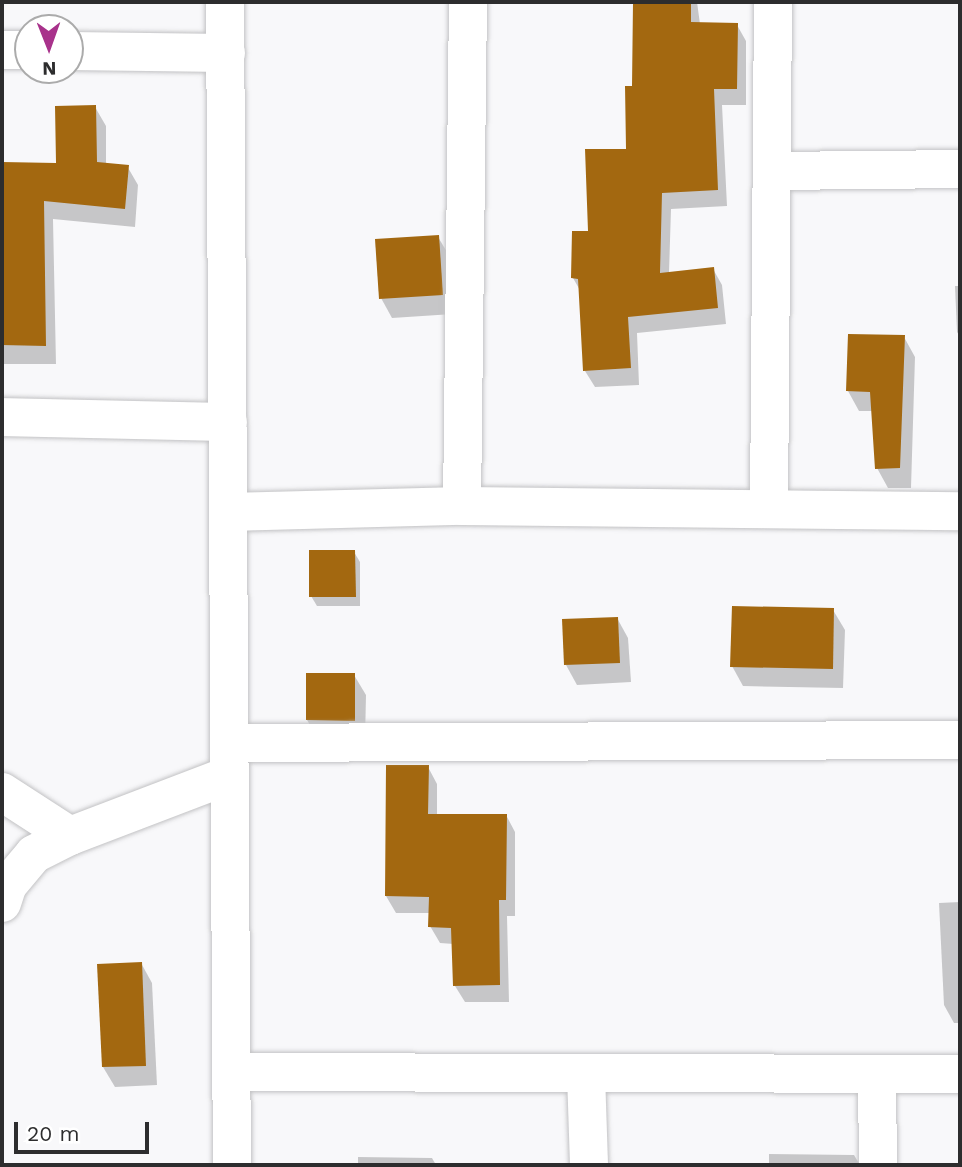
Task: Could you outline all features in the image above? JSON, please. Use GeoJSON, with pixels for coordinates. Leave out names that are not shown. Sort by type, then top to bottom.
{"type":"FeatureCollection","features":[{"type":"Feature","properties":{"kind":"street"},"geometry":{"type":"LineString","coordinates":[[225,2],[232,1165]]}},
{"type":"Feature","properties":{"kind":"street"},"geometry":{"type":"LineString","coordinates":[[462,506],[468,2]]}},
{"type":"Feature","properties":{"kind":"street"},"geometry":{"type":"LineString","coordinates":[[769,509],[773,2]]}},
{"type":"Feature","properties":{"kind":"street"},"geometry":{"type":"LineString","coordinates":[[84,51],[226,53]]}},
{"type":"Feature","properties":{"kind":"street"},"geometry":{"type":"LineString","coordinates":[[773,171],[960,169]]}},
{"type":"Feature","properties":{"kind":"street"},"geometry":{"type":"LineString","coordinates":[[2,417],[228,422]]}},
{"type":"Feature","properties":{"kind":"street"},"geometry":{"type":"LineString","coordinates":[[228,512],[462,506],[960,510]]}},
{"type":"Feature","properties":{"kind":"street"},"geometry":{"type":"LineString","coordinates":[[2,903],[8,885],[34,854],[230,759],[960,740]]}},
{"type":"Feature","properties":{"kind":"street"},"geometry":{"type":"LineString","coordinates":[[2,792],[69,836]]}},
{"type":"Feature","properties":{"kind":"street"},"geometry":{"type":"LineString","coordinates":[[232,1072],[877,1076],[960,1074]]}},
{"type":"Feature","properties":{"kind":"street"},"geometry":{"type":"LineString","coordinates":[[586,1074],[589,1165]]}},
{"type":"Feature","properties":{"kind":"street"},"geometry":{"type":"LineString","coordinates":[[877,1076],[878,1165]]}},
{"type":"Feature","properties":{"kind":"building"},"geometry":{"type":"Polygon","coordinates":[[[633,2],[691,2],[691,22],[738,23],[737,89],[714,89],[718,190],[662,193],[660,273],[714,267],[718,308],[628,317],[631,368],[583,371],[578,279],[571,278],[572,231],[588,231],[585,149],[626,149],[625,86],[632,86],[633,2]]]}},
{"type":"Feature","properties":{"kind":"building"},"geometry":{"type":"Polygon","coordinates":[[[96,105],[97,162],[129,165],[125,209],[44,201],[46,346],[2,345],[2,162],[56,163],[55,106],[96,105]]]}},
{"type":"Feature","properties":{"kind":"building"},"geometry":{"type":"Polygon","coordinates":[[[439,235],[443,295],[379,299],[375,239],[439,235]]]}},
{"type":"Feature","properties":{"kind":"building"},"geometry":{"type":"Polygon","coordinates":[[[848,334],[905,335],[900,468],[875,469],[870,392],[846,391],[848,334]]]}},
{"type":"Feature","properties":{"kind":"building"},"geometry":{"type":"Polygon","coordinates":[[[309,550],[355,550],[356,597],[309,597],[309,550]]]}},
{"type":"Feature","properties":{"kind":"building"},"geometry":{"type":"Polygon","coordinates":[[[732,606],[834,608],[833,669],[730,667],[732,606]]]}},
{"type":"Feature","properties":{"kind":"building"},"geometry":{"type":"Polygon","coordinates":[[[618,617],[620,663],[564,665],[562,619],[618,617]]]}},
{"type":"Feature","properties":{"kind":"building"},"geometry":{"type":"Polygon","coordinates":[[[306,673],[355,673],[355,721],[306,720],[306,673]]]}},
{"type":"Feature","properties":{"kind":"building"},"geometry":{"type":"Polygon","coordinates":[[[386,765],[429,765],[428,814],[507,814],[506,900],[499,900],[500,985],[453,986],[451,928],[428,927],[429,897],[385,896],[386,765]]]}},
{"type":"Feature","properties":{"kind":"building"},"geometry":{"type":"Polygon","coordinates":[[[142,962],[146,1066],[102,1067],[97,964],[142,962]]]}}]}
